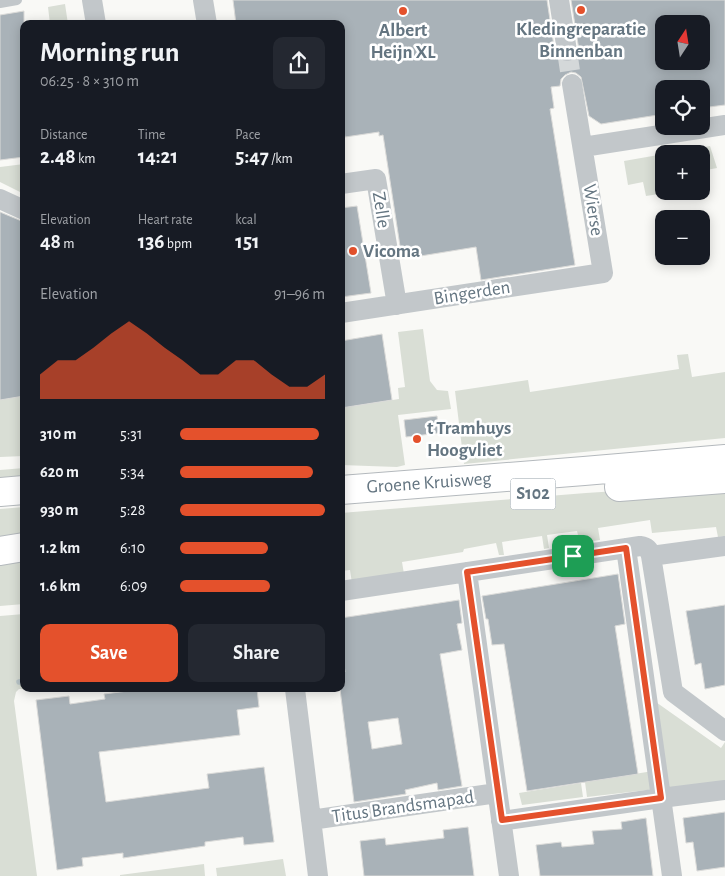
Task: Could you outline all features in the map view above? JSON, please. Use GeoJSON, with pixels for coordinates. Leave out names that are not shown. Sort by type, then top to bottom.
{"type":"FeatureCollection","features":[{"type":"Feature","properties":{"kind":"main road","name":"Groene Kruisweg"},"geometry":{"type":"LineString","coordinates":[[345,490],[584,472],[725,458]]}},
{"type":"Feature","properties":{"kind":"main road","name":"Groene Kruisweg"},"geometry":{"type":"LineString","coordinates":[[345,509],[725,479]]}},
{"type":"Feature","properties":{"kind":"main road"},"geometry":{"type":"LineString","coordinates":[[0,492],[20,490]]}},
{"type":"Feature","properties":{"kind":"main road"},"geometry":{"type":"LineString","coordinates":[[0,551],[20,548]]}},
{"type":"Feature","properties":{"kind":"street"},"geometry":{"type":"LineString","coordinates":[[92,0],[95,20]]}},
{"type":"Feature","properties":{"kind":"street"},"geometry":{"type":"LineString","coordinates":[[203,0],[206,20]]}},
{"type":"Feature","properties":{"kind":"street"},"geometry":{"type":"LineString","coordinates":[[559,0],[567,52]]}},
{"type":"Feature","properties":{"kind":"street","name":"Wierse"},"geometry":{"type":"LineString","coordinates":[[572,84],[603,273]]}},
{"type":"Feature","properties":{"kind":"street"},"geometry":{"type":"LineString","coordinates":[[583,147],[725,125]]}},
{"type":"Feature","properties":{"kind":"street","name":"Zelle"},"geometry":{"type":"LineString","coordinates":[[345,183],[376,179],[397,305]]}},
{"type":"Feature","properties":{"kind":"street"},"geometry":{"type":"LineString","coordinates":[[0,199],[20,208]]}},
{"type":"Feature","properties":{"kind":"street","name":"Bingerden"},"geometry":{"type":"LineString","coordinates":[[345,312],[603,273]]}},
{"type":"Feature","properties":{"kind":"street"},"geometry":{"type":"LineString","coordinates":[[652,556],[725,546]]}},
{"type":"Feature","properties":{"kind":"street"},"geometry":{"type":"LineString","coordinates":[[345,590],[626,548],[646,547],[650,550],[652,556],[673,692],[725,731]]}},
{"type":"Feature","properties":{"kind":"street"},"geometry":{"type":"LineString","coordinates":[[626,548],[672,876]]}},
{"type":"Feature","properties":{"kind":"street"},"geometry":{"type":"LineString","coordinates":[[467,572],[498,793]]}},
{"type":"Feature","properties":{"kind":"street"},"geometry":{"type":"LineString","coordinates":[[295,692],[318,876]]}},
{"type":"Feature","properties":{"kind":"street"},"geometry":{"type":"LineString","coordinates":[[502,820],[725,790]]}},
{"type":"Feature","properties":{"kind":"street","name":"Titus Brandsmapad"},"geometry":{"type":"LineString","coordinates":[[311,820],[498,793],[509,876]]}},
{"type":"Feature","properties":{"kind":"lane"},"geometry":{"type":"LineString","coordinates":[[0,3],[17,0]]}},
{"type":"Feature","properties":{"kind":"shaded area"},"geometry":{"type":"Polygon","coordinates":[[[65,4],[67,20],[50,20],[48,7],[65,4]]]}},
{"type":"Feature","properties":{"kind":"shaded area"},"geometry":{"type":"Polygon","coordinates":[[[710,146],[717,168],[710,169],[710,146]]]}},
{"type":"Feature","properties":{"kind":"shaded area"},"geometry":{"type":"Polygon","coordinates":[[[655,156],[655,195],[646,196],[643,182],[628,185],[624,161],[655,156]]]}},
{"type":"Feature","properties":{"kind":"shaded area"},"geometry":{"type":"Polygon","coordinates":[[[20,164],[20,192],[0,182],[0,167],[20,164]]]}},
{"type":"Feature","properties":{"kind":"shaded area"},"geometry":{"type":"Polygon","coordinates":[[[423,329],[430,381],[437,390],[448,391],[451,409],[398,415],[405,465],[397,467],[345,465],[345,407],[399,399],[398,388],[405,387],[398,332],[423,329]]]}},
{"type":"Feature","properties":{"kind":"shaded area"},"geometry":{"type":"Polygon","coordinates":[[[688,354],[692,377],[725,372],[725,438],[464,464],[455,391],[528,380],[530,392],[679,369],[677,355],[688,354]]]}},
{"type":"Feature","properties":{"kind":"shaded area"},"geometry":{"type":"Polygon","coordinates":[[[0,380],[20,385],[20,456],[0,457],[0,380]]]}},
{"type":"Feature","properties":{"kind":"shaded area"},"geometry":{"type":"Polygon","coordinates":[[[20,468],[20,479],[0,481],[0,470],[20,468]]]}},
{"type":"Feature","properties":{"kind":"shaded area"},"geometry":{"type":"Polygon","coordinates":[[[725,484],[725,536],[718,537],[716,527],[652,533],[650,520],[598,528],[600,540],[580,543],[577,531],[547,535],[549,548],[544,549],[542,536],[502,542],[504,555],[499,555],[496,543],[464,549],[463,552],[402,562],[404,574],[352,583],[350,570],[345,571],[345,513],[725,484]]]}},
{"type":"Feature","properties":{"kind":"shaded area"},"geometry":{"type":"Polygon","coordinates":[[[20,507],[20,540],[0,544],[0,509],[20,507]]]}},
{"type":"Feature","properties":{"kind":"shaded area"},"geometry":{"type":"Polygon","coordinates":[[[20,559],[20,604],[0,606],[0,563],[20,559]]]}},
{"type":"Feature","properties":{"kind":"shaded area"},"geometry":{"type":"Polygon","coordinates":[[[20,614],[20,689],[16,692],[14,701],[37,876],[0,876],[0,616],[20,614]]]}},
{"type":"Feature","properties":{"kind":"shaded area"},"geometry":{"type":"Polygon","coordinates":[[[653,700],[721,748],[725,742],[725,784],[667,791],[653,700]]]}},
{"type":"Feature","properties":{"kind":"shaded area"},"geometry":{"type":"Polygon","coordinates":[[[653,771],[656,789],[587,797],[585,782],[653,771]]]}},
{"type":"Feature","properties":{"kind":"shaded area"},"geometry":{"type":"Polygon","coordinates":[[[581,783],[583,797],[522,805],[519,793],[581,783]]]}},
{"type":"Feature","properties":{"kind":"shaded area"},"geometry":{"type":"Polygon","coordinates":[[[283,859],[286,876],[217,876],[216,868],[283,859]]]}},
{"type":"Feature","properties":{"kind":"shaded area"},"geometry":{"type":"Polygon","coordinates":[[[204,864],[205,876],[120,876],[120,875],[204,864]]]}},
{"type":"Feature","properties":{"kind":"building"},"geometry":{"type":"Polygon","coordinates":[[[233,0],[547,0],[555,53],[558,59],[568,63],[575,60],[579,50],[571,0],[725,0],[725,105],[710,107],[710,80],[655,80],[655,115],[601,124],[589,116],[581,77],[576,73],[571,72],[565,75],[561,79],[560,86],[551,87],[554,108],[550,109],[575,265],[481,280],[476,247],[402,259],[383,135],[379,136],[379,132],[345,137],[345,20],[236,20],[233,0]]]}},
{"type":"Feature","properties":{"kind":"building"},"geometry":{"type":"Polygon","coordinates":[[[24,11],[24,20],[20,20],[20,158],[0,160],[0,15],[24,11]]]}},
{"type":"Feature","properties":{"kind":"building","name":"Vicoma"},"geometry":{"type":"Polygon","coordinates":[[[357,206],[371,293],[345,296],[345,208],[357,206]]]}},
{"type":"Feature","properties":{"kind":"building"},"geometry":{"type":"Polygon","coordinates":[[[0,212],[20,220],[20,397],[0,400],[0,212]]]}},
{"type":"Feature","properties":{"kind":"building"},"geometry":{"type":"Polygon","coordinates":[[[382,334],[392,400],[345,407],[345,340],[382,334]]]}},
{"type":"Feature","properties":{"kind":"building"},"geometry":{"type":"Polygon","coordinates":[[[437,416],[439,433],[406,437],[404,420],[437,416]]]}},
{"type":"Feature","properties":{"kind":"building"},"geometry":{"type":"Polygon","coordinates":[[[618,574],[625,624],[615,626],[638,774],[527,791],[504,644],[492,645],[482,596],[618,574]]]}},
{"type":"Feature","properties":{"kind":"building"},"geometry":{"type":"Polygon","coordinates":[[[459,600],[462,623],[457,624],[462,650],[440,654],[462,786],[438,790],[437,783],[405,790],[406,794],[354,802],[340,692],[345,692],[345,617],[459,600]],[[398,718],[368,722],[372,749],[402,744],[398,718]]]}},
{"type":"Feature","properties":{"kind":"building"},"geometry":{"type":"Polygon","coordinates":[[[725,605],[725,685],[705,689],[701,663],[695,665],[686,611],[725,605]]]}},
{"type":"Feature","properties":{"kind":"building"},"geometry":{"type":"Polygon","coordinates":[[[120,692],[257,692],[259,707],[237,710],[240,735],[99,752],[106,802],[209,788],[207,774],[264,767],[274,842],[244,845],[243,837],[205,842],[205,846],[123,858],[123,853],[82,858],[83,866],[57,870],[36,700],[69,696],[70,704],[105,699],[104,694],[120,692]]]}},
{"type":"Feature","properties":{"kind":"building"},"geometry":{"type":"Polygon","coordinates":[[[725,812],[725,867],[697,871],[693,842],[686,843],[683,818],[725,812]]]}},
{"type":"Feature","properties":{"kind":"building"},"geometry":{"type":"Polygon","coordinates":[[[646,818],[653,876],[540,876],[536,845],[561,842],[562,847],[594,844],[592,831],[622,829],[621,822],[646,818]]]}},
{"type":"Feature","properties":{"kind":"building"},"geometry":{"type":"Polygon","coordinates":[[[468,827],[474,876],[364,876],[360,841],[385,838],[386,845],[444,838],[443,830],[468,827]]]}},
{"type":"Feature","properties":{"kind":"tunnel"},"geometry":{"type":"LineString","coordinates":[[567,51],[572,84]]}},
{"type":"Feature","properties":{"kind":"place","name":"Kledingreparatie Binnenban"},"geometry":{"type":"Point","coordinates":[581,10]}},
{"type":"Feature","properties":{"kind":"place","name":"Albert Heijn XL"},"geometry":{"type":"Point","coordinates":[403,11]}},
{"type":"Feature","properties":{"kind":"place","name":"Vicoma"},"geometry":{"type":"Point","coordinates":[353,251]}},
{"type":"Feature","properties":{"kind":"place","name":"t Tramhuys Hoogvliet"},"geometry":{"type":"Point","coordinates":[417,439]}},
{"type":"Feature","properties":{"kind":"route"},"geometry":{"type":"LineString","coordinates":[[626,548],[661,798],[502,820],[467,572],[573,556],[626,548]]}}]}
